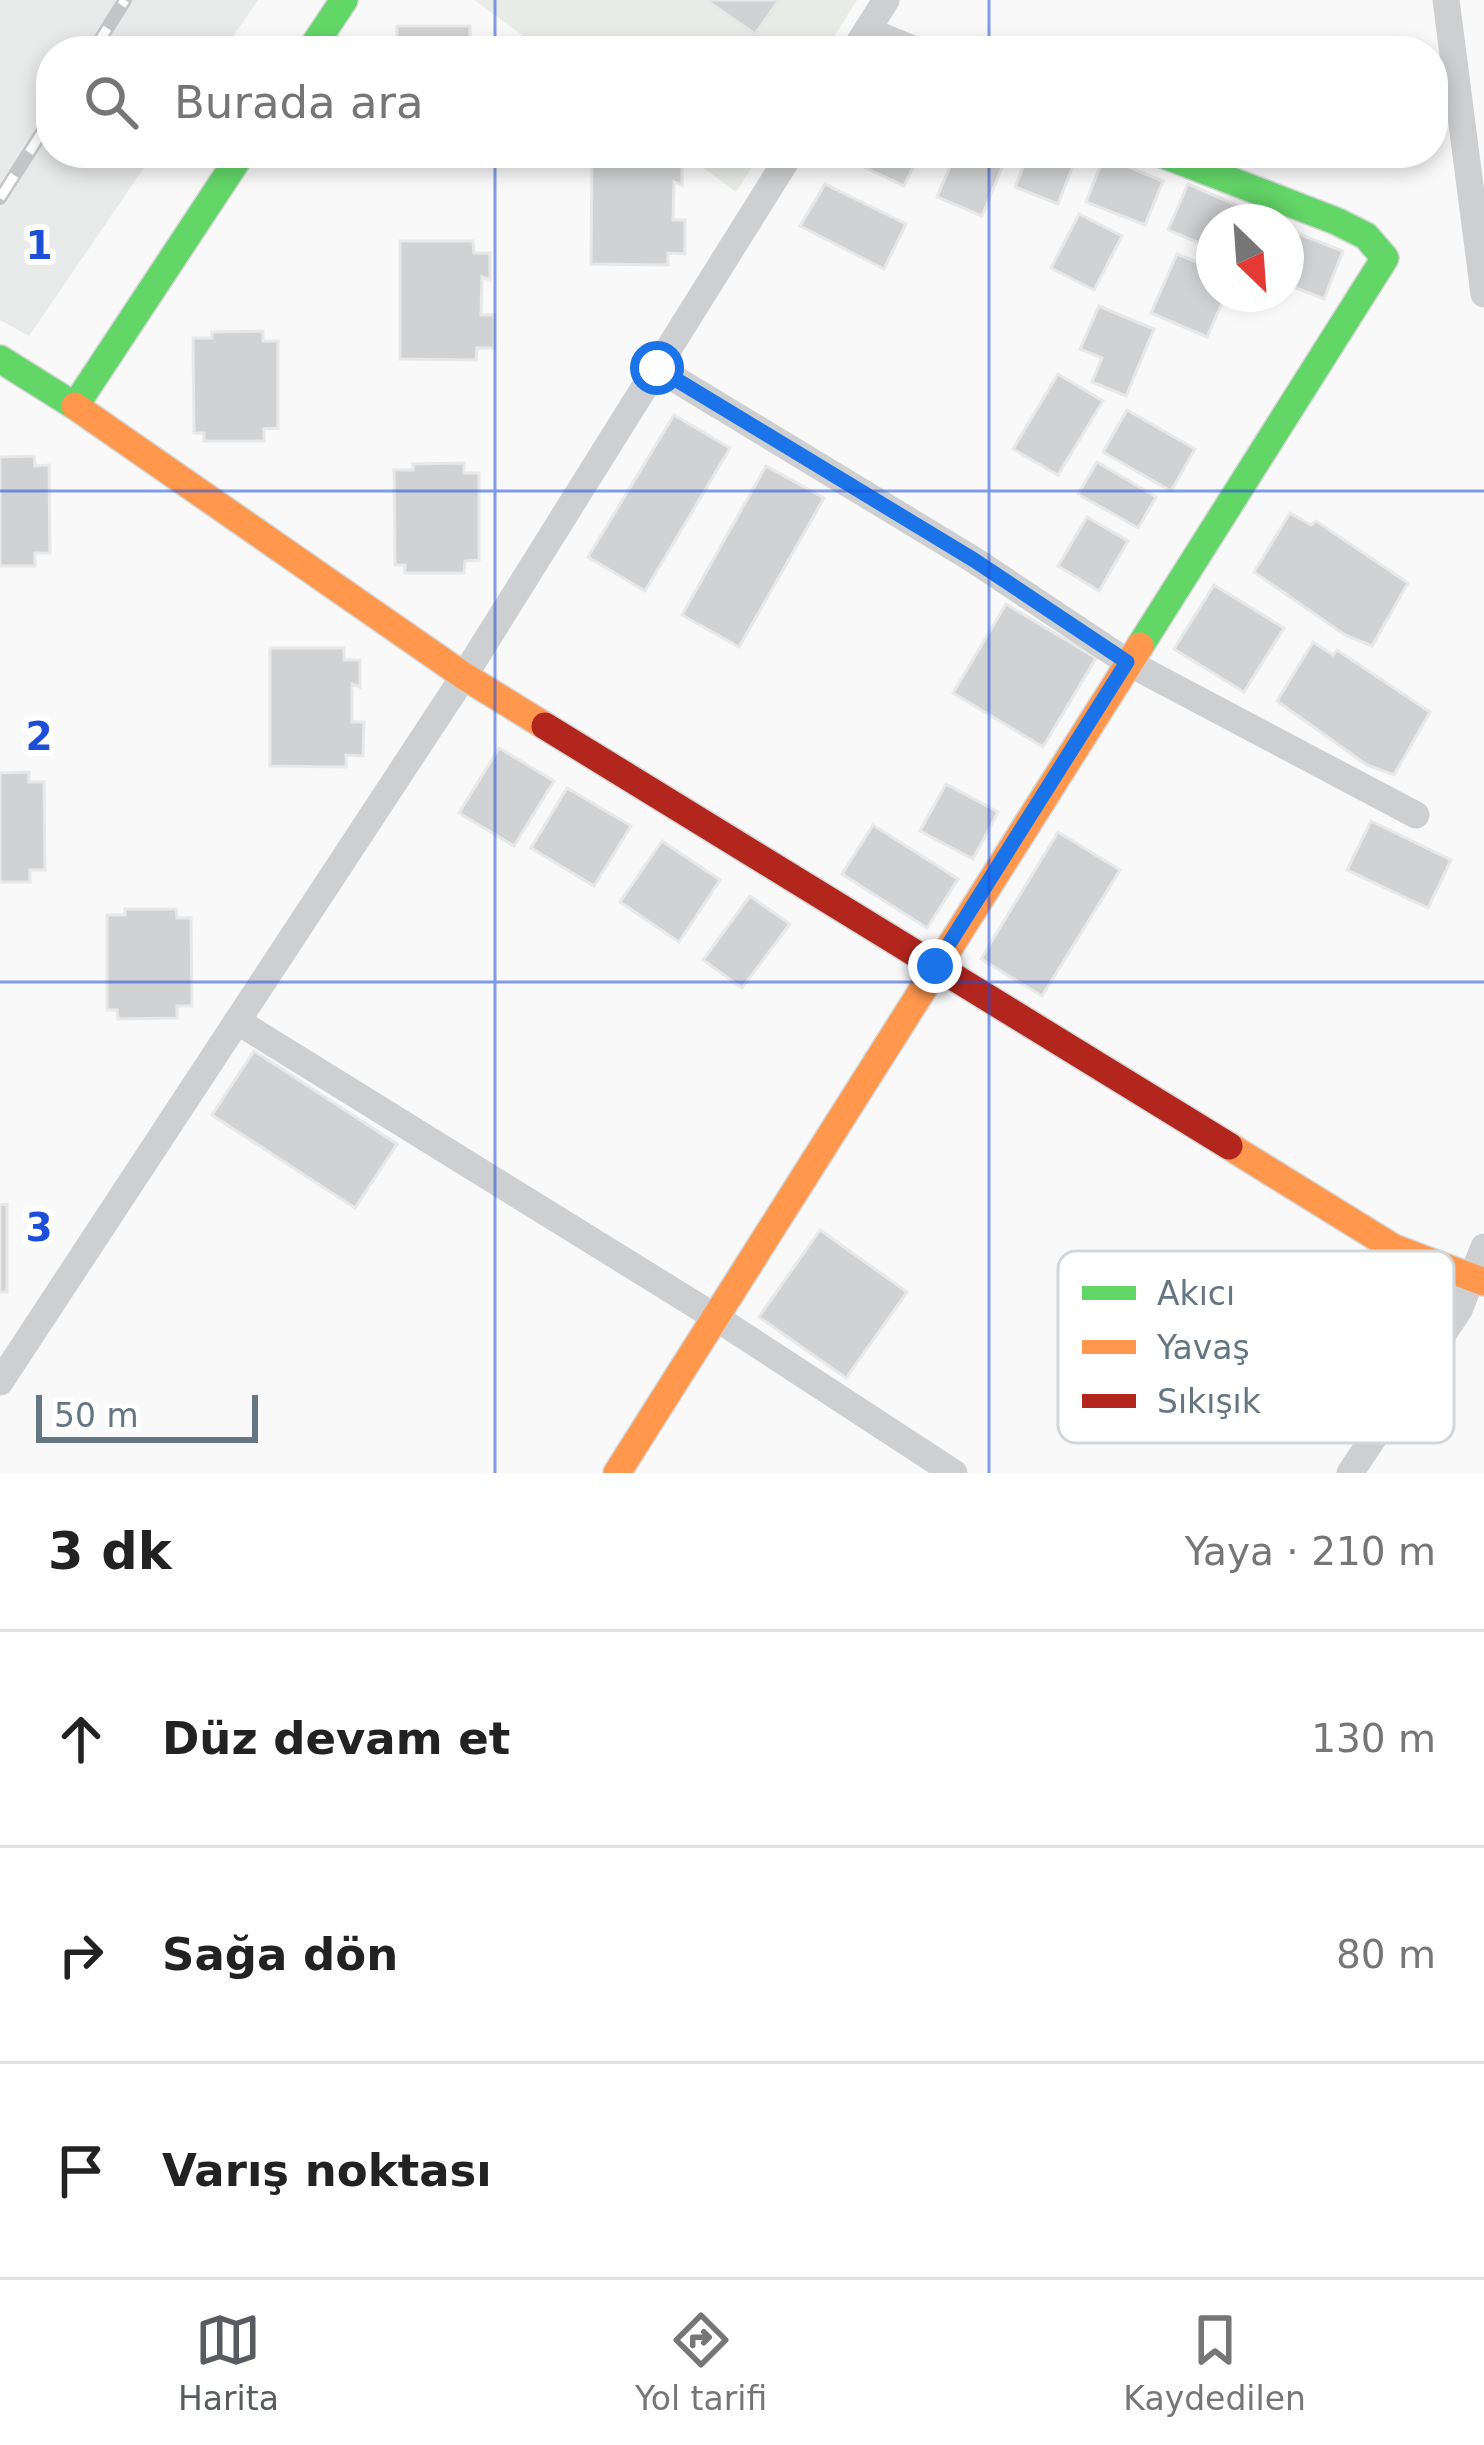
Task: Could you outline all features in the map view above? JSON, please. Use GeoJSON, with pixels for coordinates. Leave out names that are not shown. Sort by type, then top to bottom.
{"type":"FeatureCollection","features":[{"type":"Feature","properties":{"kind":"street"},"geometry":{"type":"LineString","coordinates":[[320,36],[344,0]]}},
{"type":"Feature","properties":{"kind":"street"},"geometry":{"type":"LineString","coordinates":[[864,36],[886,0]]}},
{"type":"Feature","properties":{"kind":"street"},"geometry":{"type":"LineString","coordinates":[[1446,0],[1484,290]]}},
{"type":"Feature","properties":{"kind":"street"},"geometry":{"type":"LineString","coordinates":[[75,406],[232,168]]}},
{"type":"Feature","properties":{"kind":"street"},"geometry":{"type":"LineString","coordinates":[[0,1382],[464,676],[781,168]]}},
{"type":"Feature","properties":{"kind":"street"},"geometry":{"type":"LineString","coordinates":[[617,1473],[1385,258],[1366,236],[1336,221],[1199,168]]}},
{"type":"Feature","properties":{"kind":"street"},"geometry":{"type":"LineString","coordinates":[[0,359],[464,676],[1402,1251]]}},
{"type":"Feature","properties":{"kind":"street"},"geometry":{"type":"LineString","coordinates":[[657,368],[974,560],[1127,662],[1416,815]]}},
{"type":"Feature","properties":{"kind":"street"},"geometry":{"type":"LineString","coordinates":[[237,1021],[715,1317],[954,1473]]}},
{"type":"Feature","properties":{"kind":"street"},"geometry":{"type":"LineString","coordinates":[[1454,1318],[1478,1280],[1484,1247]]}},
{"type":"Feature","properties":{"kind":"street"},"geometry":{"type":"LineString","coordinates":[[1351,1473],[1371,1443]]}},
{"type":"Feature","properties":{"kind":"shaded area"},"geometry":{"type":"Polygon","coordinates":[[[0,0],[258,0],[233,36],[36,36],[36,168],[144,168],[29,336],[0,320],[0,0]]]}},
{"type":"Feature","properties":{"kind":"shaded area"},"geometry":{"type":"Polygon","coordinates":[[[474,0],[857,0],[834,36],[523,36],[474,0]]]}},
{"type":"Feature","properties":{"kind":"shaded area"},"geometry":{"type":"Polygon","coordinates":[[[703,168],[751,168],[736,192],[703,168]]]}},
{"type":"Feature","properties":{"kind":"building"},"geometry":{"type":"Polygon","coordinates":[[[706,0],[779,0],[755,34],[706,0]]]}},
{"type":"Feature","properties":{"kind":"building"},"geometry":{"type":"Polygon","coordinates":[[[397,26],[470,26],[470,36],[397,36],[397,26]]]}},
{"type":"Feature","properties":{"kind":"building"},"geometry":{"type":"Polygon","coordinates":[[[592,168],[682,168],[682,185],[674,182],[673,220],[685,220],[685,254],[668,253],[668,265],[591,264],[592,168]]]}},
{"type":"Feature","properties":{"kind":"building"},"geometry":{"type":"Polygon","coordinates":[[[866,168],[913,168],[904,186],[866,168]]]}},
{"type":"Feature","properties":{"kind":"building"},"geometry":{"type":"Polygon","coordinates":[[[950,168],[1002,168],[982,216],[937,197],[950,168]]]}},
{"type":"Feature","properties":{"kind":"building"},"geometry":{"type":"Polygon","coordinates":[[[1023,168],[1072,168],[1058,204],[1015,187],[1023,168]]]}},
{"type":"Feature","properties":{"kind":"building"},"geometry":{"type":"Polygon","coordinates":[[[1100,168],[1131,168],[1163,181],[1145,225],[1086,202],[1100,168]]]}},
{"type":"Feature","properties":{"kind":"building"},"geometry":{"type":"Polygon","coordinates":[[[825,184],[906,224],[884,269],[800,226],[825,184]]]}},
{"type":"Feature","properties":{"kind":"building"},"geometry":{"type":"Polygon","coordinates":[[[1188,184],[1234,204],[1196,204],[1196,242],[1168,230],[1188,184]]]}},
{"type":"Feature","properties":{"kind":"building"},"geometry":{"type":"Polygon","coordinates":[[[1079,214],[1122,236],[1094,290],[1051,268],[1079,214]]]}},
{"type":"Feature","properties":{"kind":"building"},"geometry":{"type":"Polygon","coordinates":[[[1304,236],[1343,251],[1324,299],[1304,291],[1304,236]]]}},
{"type":"Feature","properties":{"kind":"building"},"geometry":{"type":"Polygon","coordinates":[[[400,241],[473,241],[474,253],[490,253],[490,280],[482,277],[481,315],[494,315],[494,348],[477,348],[476,360],[400,359],[400,241]]]}},
{"type":"Feature","properties":{"kind":"building"},"geometry":{"type":"Polygon","coordinates":[[[1177,254],[1196,262],[1196,312],[1218,312],[1207,337],[1151,313],[1177,254]]]}},
{"type":"Feature","properties":{"kind":"building"},"geometry":{"type":"Polygon","coordinates":[[[1099,306],[1154,329],[1126,396],[1092,382],[1102,358],[1080,349],[1099,306]]]}},
{"type":"Feature","properties":{"kind":"building"},"geometry":{"type":"Polygon","coordinates":[[[263,331],[263,341],[278,341],[278,428],[264,429],[264,441],[204,441],[204,433],[194,433],[193,338],[212,338],[212,332],[263,331]]]}},
{"type":"Feature","properties":{"kind":"building"},"geometry":{"type":"Polygon","coordinates":[[[1058,374],[1103,401],[1058,475],[1013,449],[1058,374]]]}},
{"type":"Feature","properties":{"kind":"building"},"geometry":{"type":"Polygon","coordinates":[[[1127,410],[1195,449],[1171,491],[1103,452],[1127,410]]]}},
{"type":"Feature","properties":{"kind":"building"},"geometry":{"type":"Polygon","coordinates":[[[674,415],[730,448],[645,591],[588,557],[674,415]]]}},
{"type":"Feature","properties":{"kind":"building"},"geometry":{"type":"Polygon","coordinates":[[[34,456],[35,466],[49,465],[50,553],[35,553],[35,566],[0,566],[0,457],[34,456]]]}},
{"type":"Feature","properties":{"kind":"building"},"geometry":{"type":"Polygon","coordinates":[[[1097,462],[1156,497],[1138,528],[1078,494],[1097,462]]]}},
{"type":"Feature","properties":{"kind":"building"},"geometry":{"type":"Polygon","coordinates":[[[464,463],[464,473],[479,473],[479,560],[465,561],[464,573],[405,573],[405,565],[395,565],[394,470],[413,470],[413,464],[464,463]]]}},
{"type":"Feature","properties":{"kind":"building"},"geometry":{"type":"Polygon","coordinates":[[[766,466],[824,498],[739,647],[682,615],[766,466]]]}},
{"type":"Feature","properties":{"kind":"building"},"geometry":{"type":"Polygon","coordinates":[[[1290,513],[1311,525],[1316,521],[1408,583],[1372,646],[1345,635],[1254,572],[1290,513]]]}},
{"type":"Feature","properties":{"kind":"building"},"geometry":{"type":"Polygon","coordinates":[[[1087,517],[1128,541],[1099,591],[1058,566],[1087,517]]]}},
{"type":"Feature","properties":{"kind":"building"},"geometry":{"type":"Polygon","coordinates":[[[1214,585],[1284,628],[1244,692],[1174,649],[1214,585]]]}},
{"type":"Feature","properties":{"kind":"building"},"geometry":{"type":"Polygon","coordinates":[[[1006,604],[1096,658],[1043,747],[953,693],[1006,604]]]}},
{"type":"Feature","properties":{"kind":"building"},"geometry":{"type":"Polygon","coordinates":[[[1313,642],[1333,655],[1337,650],[1430,712],[1394,775],[1367,765],[1277,701],[1313,642]]]}},
{"type":"Feature","properties":{"kind":"building"},"geometry":{"type":"Polygon","coordinates":[[[270,648],[344,648],[344,660],[360,660],[360,687],[352,684],[352,722],[364,722],[363,756],[346,755],[346,767],[270,766],[270,648]]]}},
{"type":"Feature","properties":{"kind":"building"},"geometry":{"type":"Polygon","coordinates":[[[499,748],[554,781],[514,846],[459,813],[499,748]]]}},
{"type":"Feature","properties":{"kind":"building"},"geometry":{"type":"Polygon","coordinates":[[[29,772],[29,782],[44,782],[45,870],[30,870],[30,882],[0,882],[0,773],[29,772]]]}},
{"type":"Feature","properties":{"kind":"building"},"geometry":{"type":"Polygon","coordinates":[[[946,784],[998,812],[973,859],[920,831],[946,784]]]}},
{"type":"Feature","properties":{"kind":"building"},"geometry":{"type":"Polygon","coordinates":[[[567,788],[631,826],[594,886],[531,848],[567,788]]]}},
{"type":"Feature","properties":{"kind":"building"},"geometry":{"type":"Polygon","coordinates":[[[1371,821],[1451,860],[1428,908],[1347,870],[1371,821]]]}},
{"type":"Feature","properties":{"kind":"building"},"geometry":{"type":"Polygon","coordinates":[[[873,825],[958,879],[927,928],[842,874],[873,825]]]}},
{"type":"Feature","properties":{"kind":"building"},"geometry":{"type":"Polygon","coordinates":[[[1058,832],[1120,870],[1042,996],[981,959],[1058,832]]]}},
{"type":"Feature","properties":{"kind":"building"},"geometry":{"type":"Polygon","coordinates":[[[662,841],[720,880],[679,942],[620,902],[662,841]]]}},
{"type":"Feature","properties":{"kind":"building"},"geometry":{"type":"Polygon","coordinates":[[[750,896],[790,924],[742,988],[703,960],[750,896]]]}},
{"type":"Feature","properties":{"kind":"building"},"geometry":{"type":"Polygon","coordinates":[[[125,909],[176,909],[177,918],[191,918],[192,1006],[177,1006],[177,1018],[118,1019],[117,1010],[107,1010],[107,915],[125,915],[125,909]]]}},
{"type":"Feature","properties":{"kind":"building"},"geometry":{"type":"Polygon","coordinates":[[[254,1051],[397,1144],[355,1208],[212,1115],[254,1051]]]}},
{"type":"Feature","properties":{"kind":"building"},"geometry":{"type":"Polygon","coordinates":[[[7,1204],[7,1292],[0,1292],[0,1205],[7,1204]]]}},
{"type":"Feature","properties":{"kind":"building"},"geometry":{"type":"Polygon","coordinates":[[[820,1230],[907,1292],[846,1378],[759,1317],[820,1230]]]}},
{"type":"Feature","properties":{"kind":"railway"},"geometry":{"type":"LineString","coordinates":[[102,36],[125,0]]}},
{"type":"Feature","properties":{"kind":"railway"},"geometry":{"type":"LineString","coordinates":[[0,198],[36,142]]}},
{"type":"Feature","properties":{"kind":"traffic: fast"},"geometry":{"type":"LineString","coordinates":[[320,36],[344,0]]}},
{"type":"Feature","properties":{"kind":"traffic: fast"},"geometry":{"type":"LineString","coordinates":[[0,359],[75,406],[232,168]]}},
{"type":"Feature","properties":{"kind":"traffic: fast"},"geometry":{"type":"LineString","coordinates":[[1140,646],[1385,258],[1366,236],[1336,221],[1198,168]]}},
{"type":"Feature","properties":{"kind":"traffic: slow"},"geometry":{"type":"LineString","coordinates":[[75,406],[464,676],[545,726]]}},
{"type":"Feature","properties":{"kind":"traffic: slow"},"geometry":{"type":"LineString","coordinates":[[617,1473],[1140,646]]}},
{"type":"Feature","properties":{"kind":"traffic: slow"},"geometry":{"type":"LineString","coordinates":[[1229,1146],[1402,1251]]}},
{"type":"Feature","properties":{"kind":"traffic: slow"},"geometry":{"type":"LineString","coordinates":[[1454,1271],[1484,1282]]}},
{"type":"Feature","properties":{"kind":"traffic: jam"},"geometry":{"type":"LineString","coordinates":[[545,726],[1229,1146]]}},
{"type":"Feature","properties":{"kind":"route"},"geometry":{"type":"LineString","coordinates":[[657,368],[974,560],[1127,662],[935,966]]}}]}
